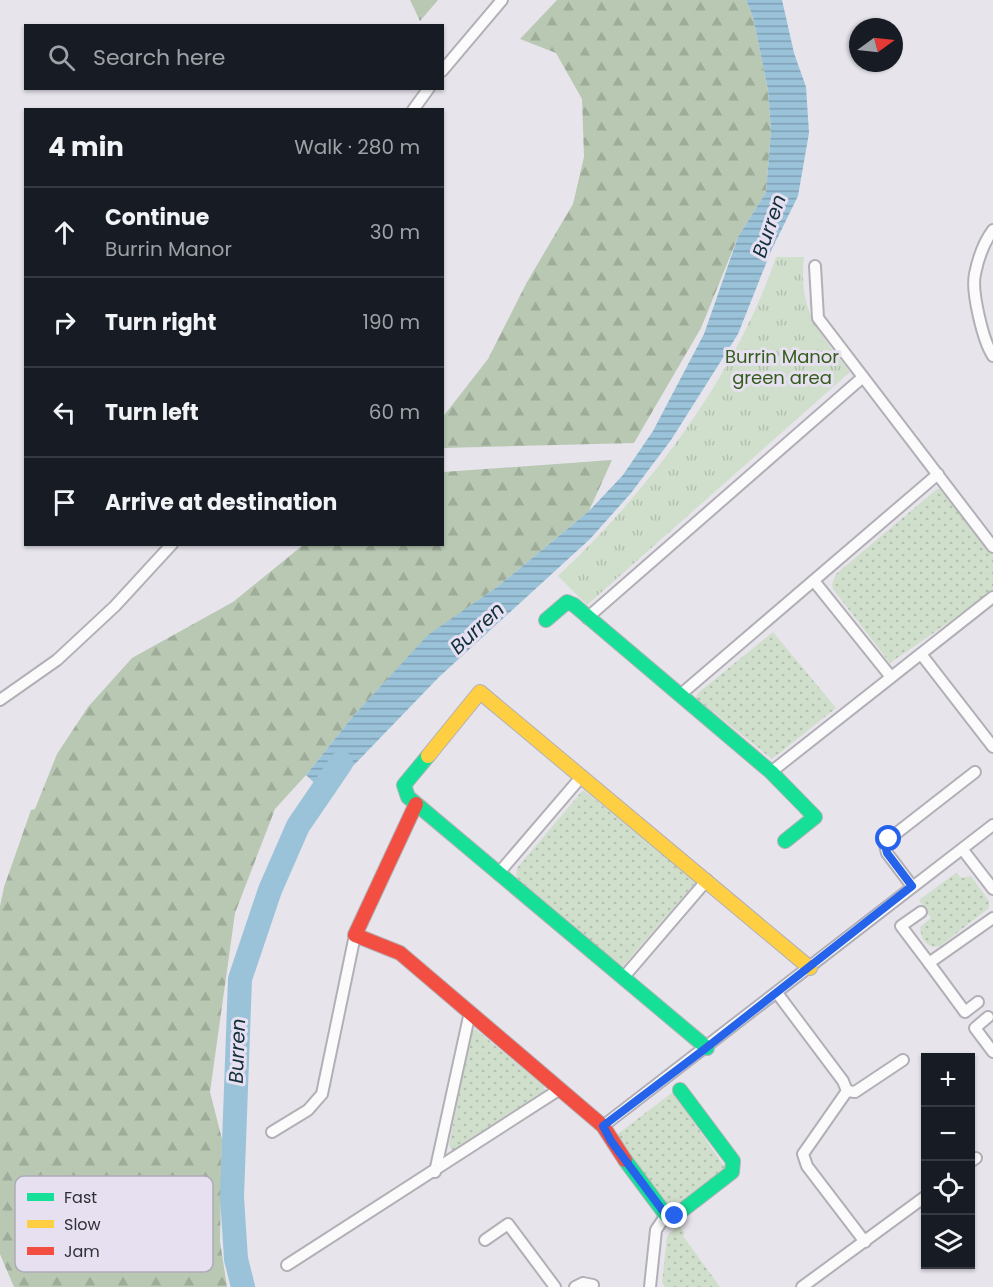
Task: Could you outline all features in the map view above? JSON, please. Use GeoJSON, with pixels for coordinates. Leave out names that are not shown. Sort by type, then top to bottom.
{"type":"FeatureCollection","features":[{"type":"Feature","properties":{"kind":"street"},"geometry":{"type":"LineString","coordinates":[[444,69],[502,0]]}},
{"type":"Feature","properties":{"kind":"street"},"geometry":{"type":"LineString","coordinates":[[414,108],[428,90]]}},
{"type":"Feature","properties":{"kind":"street"},"geometry":{"type":"LineString","coordinates":[[993,230],[987,239],[974,276],[988,349],[993,356]]}},
{"type":"Feature","properties":{"kind":"street"},"geometry":{"type":"LineString","coordinates":[[815,266],[818,318],[993,547]]}},
{"type":"Feature","properties":{"kind":"street"},"geometry":{"type":"LineString","coordinates":[[587,618],[863,377]]}},
{"type":"Feature","properties":{"kind":"street"},"geometry":{"type":"LineString","coordinates":[[680,695],[938,474]]}},
{"type":"Feature","properties":{"kind":"street"},"geometry":{"type":"LineString","coordinates":[[0,700],[57,660],[115,606],[170,546]]}},
{"type":"Feature","properties":{"kind":"street"},"geometry":{"type":"LineString","coordinates":[[814,582],[891,677]]}},
{"type":"Feature","properties":{"kind":"street"},"geometry":{"type":"LineString","coordinates":[[771,772],[993,597]]}},
{"type":"Feature","properties":{"kind":"street"},"geometry":{"type":"LineString","coordinates":[[546,620],[567,602],[574,605],[771,772],[811,810],[815,817],[785,841]]}},
{"type":"Feature","properties":{"kind":"street"},"geometry":{"type":"LineString","coordinates":[[921,654],[993,747]]}},
{"type":"Feature","properties":{"kind":"street"},"geometry":{"type":"LineString","coordinates":[[706,1048],[408,797],[404,785],[480,692],[707,879],[810,968]]}},
{"type":"Feature","properties":{"kind":"street"},"geometry":{"type":"LineString","coordinates":[[912,886],[887,853],[885,845],[889,839],[975,772]]}},
{"type":"Feature","properties":{"kind":"street"},"geometry":{"type":"LineString","coordinates":[[498,874],[582,776]]}},
{"type":"Feature","properties":{"kind":"street"},"geometry":{"type":"LineString","coordinates":[[272,1132],[308,1110],[322,1094],[356,935],[416,804]]}},
{"type":"Feature","properties":{"kind":"street"},"geometry":{"type":"LineString","coordinates":[[603,1126],[993,825]]}},
{"type":"Feature","properties":{"kind":"street"},"geometry":{"type":"LineString","coordinates":[[963,850],[993,889]]}},
{"type":"Feature","properties":{"kind":"street"},"geometry":{"type":"LineString","coordinates":[[623,978],[707,879]]}},
{"type":"Feature","properties":{"kind":"street"},"geometry":{"type":"LineString","coordinates":[[921,912],[901,927],[965,1012],[978,1002]]}},
{"type":"Feature","properties":{"kind":"street"},"geometry":{"type":"LineString","coordinates":[[929,963],[993,918]]}},
{"type":"Feature","properties":{"kind":"street"},"geometry":{"type":"LineString","coordinates":[[356,935],[400,953],[603,1126],[611,1141],[666,1215],[675,1216],[732,1172],[733,1161],[680,1090]]}},
{"type":"Feature","properties":{"kind":"street"},"geometry":{"type":"LineString","coordinates":[[777,993],[843,1081],[847,1091]]}},
{"type":"Feature","properties":{"kind":"street"},"geometry":{"type":"LineString","coordinates":[[435,1172],[470,1012]]}},
{"type":"Feature","properties":{"kind":"street"},"geometry":{"type":"LineString","coordinates":[[988,1017],[975,1028],[993,1052]]}},
{"type":"Feature","properties":{"kind":"street"},"geometry":{"type":"LineString","coordinates":[[847,1091],[855,1092],[903,1060]]}},
{"type":"Feature","properties":{"kind":"street"},"geometry":{"type":"LineString","coordinates":[[287,1265],[435,1172],[560,1089]]}},
{"type":"Feature","properties":{"kind":"street"},"geometry":{"type":"LineString","coordinates":[[847,1091],[803,1154],[807,1166],[865,1242]]}},
{"type":"Feature","properties":{"kind":"street"},"geometry":{"type":"LineString","coordinates":[[802,1287],[921,1200]]}},
{"type":"Feature","properties":{"kind":"street"},"geometry":{"type":"LineString","coordinates":[[650,1287],[656,1230],[666,1215]]}},
{"type":"Feature","properties":{"kind":"street"},"geometry":{"type":"LineString","coordinates":[[485,1240],[508,1224],[555,1287]]}},
{"type":"Feature","properties":{"kind":"street"},"geometry":{"type":"LineString","coordinates":[[575,1287],[583,1283],[592,1285]]}},
{"type":"Feature","properties":{"kind":"green space"},"geometry":{"type":"Polygon","coordinates":[[[410,0],[438,0],[420,21],[410,0]]]}},
{"type":"Feature","properties":{"kind":"green space"},"geometry":{"type":"Polygon","coordinates":[[[557,0],[746,0],[753,17],[768,90],[771,131],[766,192],[738,237],[701,328],[634,443],[444,448],[444,415],[488,359],[527,282],[573,204],[584,157],[582,99],[556,53],[520,39],[557,0]]]}},
{"type":"Feature","properties":{"kind":"green space","name":"Burrin Manor green area"},"geometry":{"type":"Polygon","coordinates":[[[776,257],[804,257],[804,293],[813,320],[820,333],[850,372],[587,605],[558,576],[625,507],[686,429],[714,387],[738,344],[759,301],[776,257]]]}},
{"type":"Feature","properties":{"kind":"green space"},"geometry":{"type":"Polygon","coordinates":[[[612,460],[589,511],[497,587],[428,636],[354,715],[306,775],[275,809],[235,913],[210,1092],[222,1139],[220,1241],[227,1287],[14,1287],[0,1254],[0,906],[4,887],[31,810],[35,809],[57,754],[88,707],[132,658],[233,602],[302,546],[444,546],[444,472],[612,460]]]}},
{"type":"Feature","properties":{"kind":"green space"},"geometry":{"type":"Polygon","coordinates":[[[937,489],[943,489],[993,555],[993,592],[890,663],[833,589],[832,584],[836,574],[937,489]]]}},
{"type":"Feature","properties":{"kind":"green space"},"geometry":{"type":"Polygon","coordinates":[[[773,632],[836,708],[772,759],[696,698],[698,693],[773,632]]]}},
{"type":"Feature","properties":{"kind":"green space"},"geometry":{"type":"Polygon","coordinates":[[[583,790],[695,880],[695,883],[623,966],[618,965],[516,877],[517,868],[583,790]]]}},
{"type":"Feature","properties":{"kind":"green space"},"geometry":{"type":"Polygon","coordinates":[[[956,873],[962,878],[971,876],[989,901],[989,908],[940,946],[928,945],[923,940],[920,927],[931,918],[919,900],[956,873]]]}},
{"type":"Feature","properties":{"kind":"green space"},"geometry":{"type":"Polygon","coordinates":[[[475,1029],[543,1085],[545,1090],[453,1151],[449,1145],[471,1032],[475,1029]]]}},
{"type":"Feature","properties":{"kind":"green space"},"geometry":{"type":"Polygon","coordinates":[[[673,1092],[726,1169],[673,1209],[668,1207],[615,1136],[673,1092]]]}},
{"type":"Feature","properties":{"kind":"green space"},"geometry":{"type":"Polygon","coordinates":[[[679,1225],[685,1234],[683,1236],[720,1287],[665,1287],[662,1283],[667,1236],[679,1225]]]}},
{"type":"Feature","properties":{"kind":"water"},"geometry":{"type":"Polygon","coordinates":[[[746,0],[782,0],[794,53],[806,87],[809,133],[798,196],[771,251],[738,334],[671,440],[631,493],[590,539],[439,677],[326,794],[306,775],[354,715],[428,635],[497,587],[589,511],[623,475],[653,431],[704,334],[738,237],[766,192],[771,131],[768,90],[753,17],[746,0]]]}},
{"type":"Feature","properties":{"kind":"waterway","name":"Burren"},"geometry":{"type":"LineString","coordinates":[[243,1287],[236,1259],[232,1197],[240,979],[270,890],[298,826],[341,763]]}},
{"type":"Feature","properties":{"kind":"traffic: fast"},"geometry":{"type":"LineString","coordinates":[[546,620],[567,602],[574,605],[771,772],[815,817],[785,841]]}},
{"type":"Feature","properties":{"kind":"traffic: fast"},"geometry":{"type":"LineString","coordinates":[[428,756],[404,785],[408,797],[707,1048]]}},
{"type":"Feature","properties":{"kind":"traffic: fast"},"geometry":{"type":"LineString","coordinates":[[625,1160],[666,1215],[675,1216],[732,1172],[733,1161],[680,1090]]}},
{"type":"Feature","properties":{"kind":"traffic: slow"},"geometry":{"type":"LineString","coordinates":[[428,756],[480,692],[810,968]]}},
{"type":"Feature","properties":{"kind":"traffic: jam"},"geometry":{"type":"LineString","coordinates":[[416,804],[355,935],[400,953],[603,1126],[625,1160]]}},
{"type":"Feature","properties":{"kind":"route"},"geometry":{"type":"LineString","coordinates":[[675,1216],[666,1215],[611,1141],[603,1126],[810,968],[912,886],[887,853],[885,845],[889,839]]}}]}
